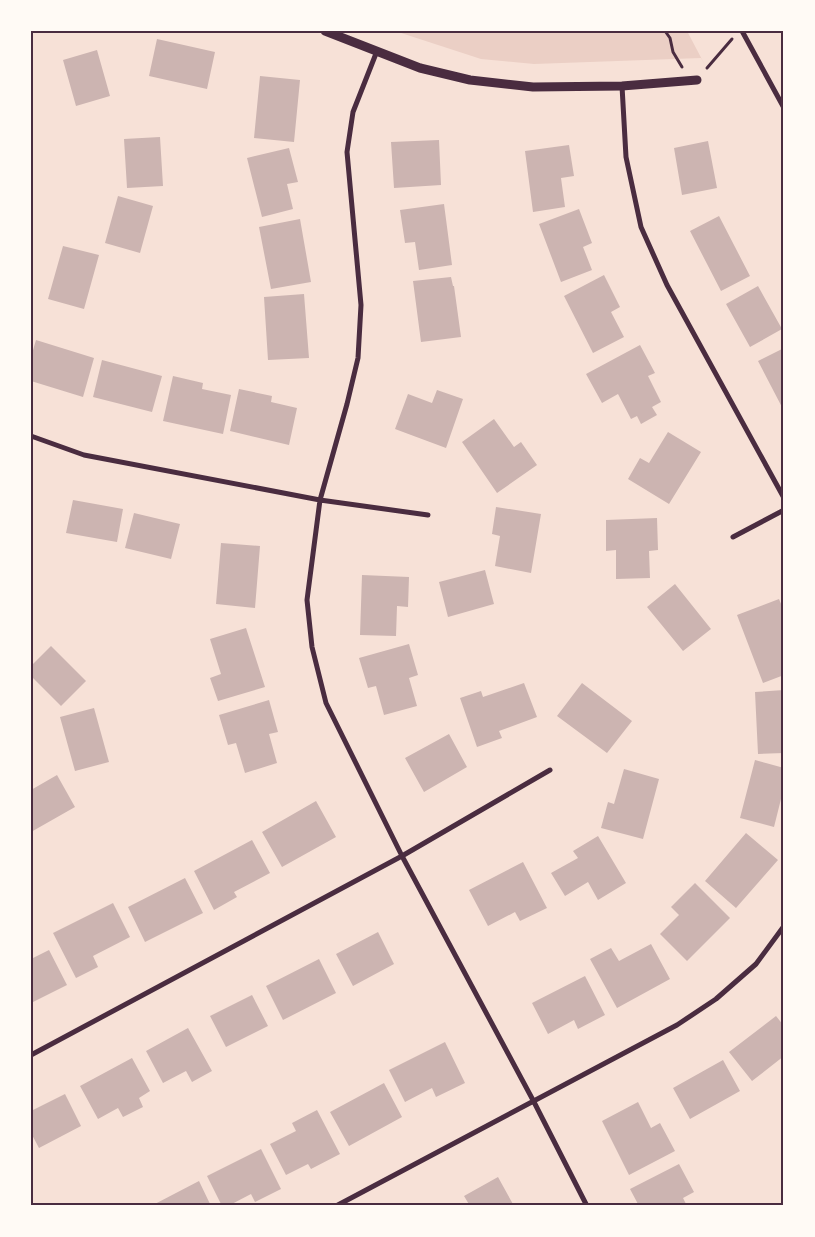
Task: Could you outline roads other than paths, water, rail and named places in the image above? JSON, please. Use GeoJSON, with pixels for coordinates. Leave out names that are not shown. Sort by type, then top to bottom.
{"type":"FeatureCollection","features":[{"type":"Feature","properties":{"kind":"street"},"geometry":{"type":"LineString","coordinates":[[325,31],[420,68],[470,80],[533,87],[622,86],[693,81]]}},
{"type":"Feature","properties":{"kind":"street"},"geometry":{"type":"LineString","coordinates":[[742,31],[784,108]]}},
{"type":"Feature","properties":{"kind":"street"},"geometry":{"type":"LineString","coordinates":[[377,51],[353,112],[347,152],[361,304],[358,358],[320,500],[307,600],[312,647],[326,703],[402,856],[534,1102],[587,1206]]}},
{"type":"Feature","properties":{"kind":"street"},"geometry":{"type":"LineString","coordinates":[[622,86],[626,157],[642,227],[667,285],[784,498]]}},
{"type":"Feature","properties":{"kind":"street"},"geometry":{"type":"LineString","coordinates":[[31,436],[84,455],[320,500],[428,515]]}},
{"type":"Feature","properties":{"kind":"street"},"geometry":{"type":"LineString","coordinates":[[733,537],[784,510]]}},
{"type":"Feature","properties":{"kind":"street"},"geometry":{"type":"LineString","coordinates":[[31,1055],[402,856],[550,770]]}},
{"type":"Feature","properties":{"kind":"street"},"geometry":{"type":"LineString","coordinates":[[336,1206],[678,1025],[716,999],[756,964],[784,926]]}}]}
